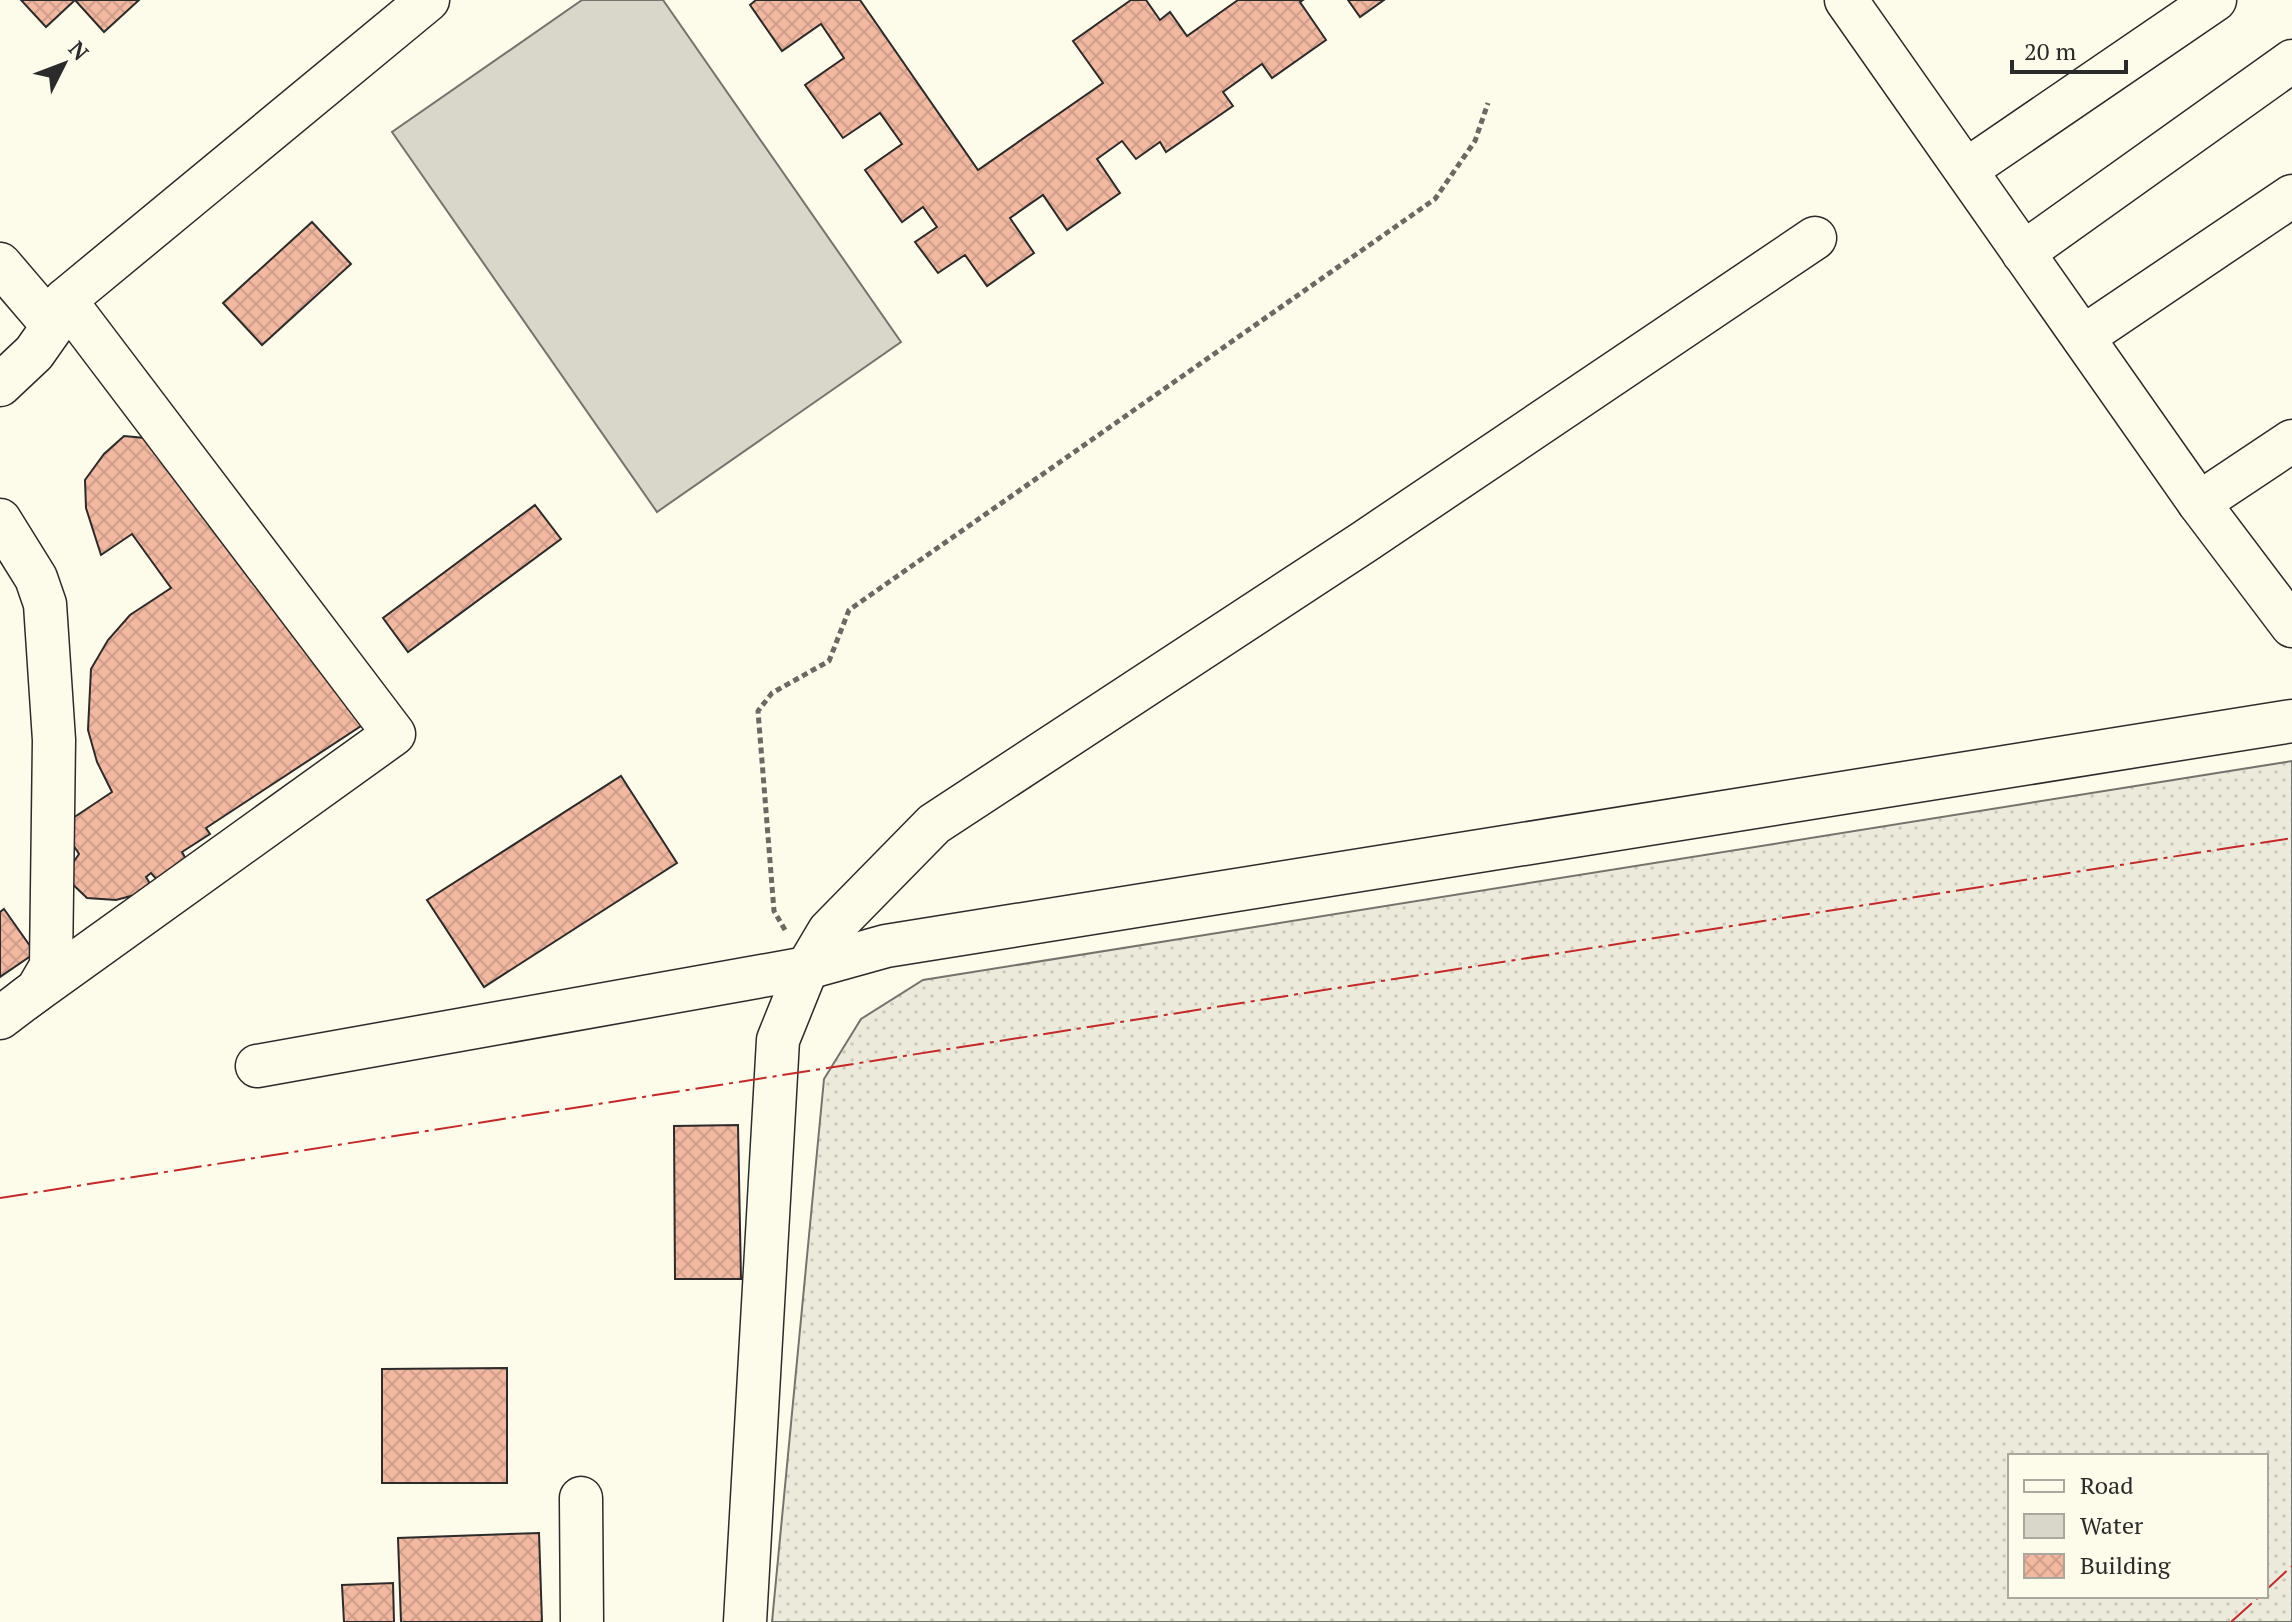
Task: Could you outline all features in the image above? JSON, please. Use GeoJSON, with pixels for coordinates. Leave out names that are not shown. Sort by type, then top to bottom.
{"type":"FeatureCollection","features":[{"type":"Feature","properties":{"kind":"lane"},"geometry":{"type":"LineString","coordinates":[[0,385],[34,353],[59,313],[428,0]]}},
{"type":"Feature","properties":{"kind":"lane"},"geometry":{"type":"LineString","coordinates":[[1846,0],[2199,503],[2292,626]]}},
{"type":"Feature","properties":{"kind":"lane"},"geometry":{"type":"LineString","coordinates":[[1966,170],[2215,0]]}},
{"type":"Feature","properties":{"kind":"lane"},"geometry":{"type":"LineString","coordinates":[[2023,253],[2292,61]]}},
{"type":"Feature","properties":{"kind":"lane"},"geometry":{"type":"LineString","coordinates":[[2083,337],[2292,196]]}},
{"type":"Feature","properties":{"kind":"lane"},"geometry":{"type":"LineString","coordinates":[[745,1622],[778,1040],[807,968],[829,931],[934,824],[1364,542],[1815,238]]}},
{"type":"Feature","properties":{"kind":"lane"},"geometry":{"type":"LineString","coordinates":[[0,264],[59,313],[394,734],[12,1009]]}},
{"type":"Feature","properties":{"kind":"lane"},"geometry":{"type":"LineString","coordinates":[[2199,503],[2292,441]]}},
{"type":"Feature","properties":{"kind":"lane"},"geometry":{"type":"LineString","coordinates":[[0,520],[36,578],[45,604],[54,740],[51,966],[37,990],[12,1009]]}},
{"type":"Feature","properties":{"kind":"lane"},"geometry":{"type":"LineString","coordinates":[[257,1066],[807,968],[886,946],[2292,721]]}},
{"type":"Feature","properties":{"kind":"lane"},"geometry":{"type":"LineString","coordinates":[[581,1498],[582,1622]]}},
{"type":"Feature","properties":{"kind":"path"},"geometry":{"type":"LineString","coordinates":[[807,968],[774,911],[758,711],[772,693],[829,661],[849,610],[1435,199],[1475,141],[1488,103]]}},
{"type":"Feature","properties":{"kind":"shaded area"},"geometry":{"type":"Polygon","coordinates":[[[2292,761],[2292,1622],[772,1622],[824,1079],[861,1019],[923,980],[2292,761]]]}},
{"type":"Feature","properties":{"kind":"water"},"geometry":{"type":"Polygon","coordinates":[[[582,0],[663,0],[901,342],[657,512],[392,132],[582,0]]]}},
{"type":"Feature","properties":{"kind":"building"},"geometry":{"type":"Polygon","coordinates":[[[21,0],[75,0],[46,27],[21,0]]]}},
{"type":"Feature","properties":{"kind":"building"},"geometry":{"type":"Polygon","coordinates":[[[75,0],[139,0],[104,32],[75,0]]]}},
{"type":"Feature","properties":{"kind":"building"},"geometry":{"type":"Polygon","coordinates":[[[756,0],[860,0],[978,170],[1103,83],[1073,41],[1131,0],[1146,0],[1160,20],[1170,12],[1187,36],[1238,0],[1303,0],[1300,2],[1326,40],[1272,78],[1262,64],[1223,92],[1233,106],[1166,152],[1160,142],[1136,159],[1122,141],[1097,159],[1120,193],[1067,230],[1043,195],[1010,218],[1034,253],[987,286],[965,255],[938,273],[915,242],[937,227],[923,207],[902,222],[865,170],[902,144],[880,113],[843,138],[805,85],[844,58],[821,24],[782,51],[750,5],[756,0]]]}},
{"type":"Feature","properties":{"kind":"building"},"geometry":{"type":"Polygon","coordinates":[[[1348,0],[1384,0],[1360,17],[1348,0]]]}},
{"type":"Feature","properties":{"kind":"building"},"geometry":{"type":"Polygon","coordinates":[[[312,222],[351,264],[262,345],[223,303],[312,222]]]}},
{"type":"Feature","properties":{"kind":"building"},"geometry":{"type":"Polygon","coordinates":[[[124,436],[145,438],[364,724],[206,828],[210,834],[182,852],[187,861],[159,882],[151,873],[146,877],[152,887],[146,892],[116,900],[87,898],[64,876],[79,854],[61,826],[112,792],[97,762],[88,730],[91,669],[108,640],[130,615],[171,588],[132,534],[101,555],[86,508],[85,480],[104,454],[124,436]]]}},
{"type":"Feature","properties":{"kind":"building"},"geometry":{"type":"Polygon","coordinates":[[[535,505],[561,539],[408,652],[383,618],[535,505]]]}},
{"type":"Feature","properties":{"kind":"building"},"geometry":{"type":"Polygon","coordinates":[[[621,776],[677,863],[484,987],[427,900],[621,776]]]}},
{"type":"Feature","properties":{"kind":"building"},"geometry":{"type":"Polygon","coordinates":[[[4,909],[35,953],[0,977],[0,912],[4,909]]]}},
{"type":"Feature","properties":{"kind":"building"},"geometry":{"type":"Polygon","coordinates":[[[738,1125],[741,1279],[675,1279],[674,1126],[738,1125]]]}},
{"type":"Feature","properties":{"kind":"building"},"geometry":{"type":"Polygon","coordinates":[[[507,1368],[507,1483],[382,1483],[382,1369],[507,1368]]]}},
{"type":"Feature","properties":{"kind":"building"},"geometry":{"type":"Polygon","coordinates":[[[539,1533],[542,1622],[401,1622],[398,1538],[539,1533]]]}},
{"type":"Feature","properties":{"kind":"building"},"geometry":{"type":"Polygon","coordinates":[[[393,1583],[394,1622],[344,1622],[342,1585],[393,1583]]]}},
{"type":"Feature","properties":{"kind":"power"},"geometry":{"type":"LineString","coordinates":[[0,1198],[2292,838]]}},
{"type":"Feature","properties":{"kind":"power"},"geometry":{"type":"LineString","coordinates":[[2268,1588],[2292,1566]]}},
{"type":"Feature","properties":{"kind":"power"},"geometry":{"type":"LineString","coordinates":[[2231,1622],[2258,1598]]}}]}
